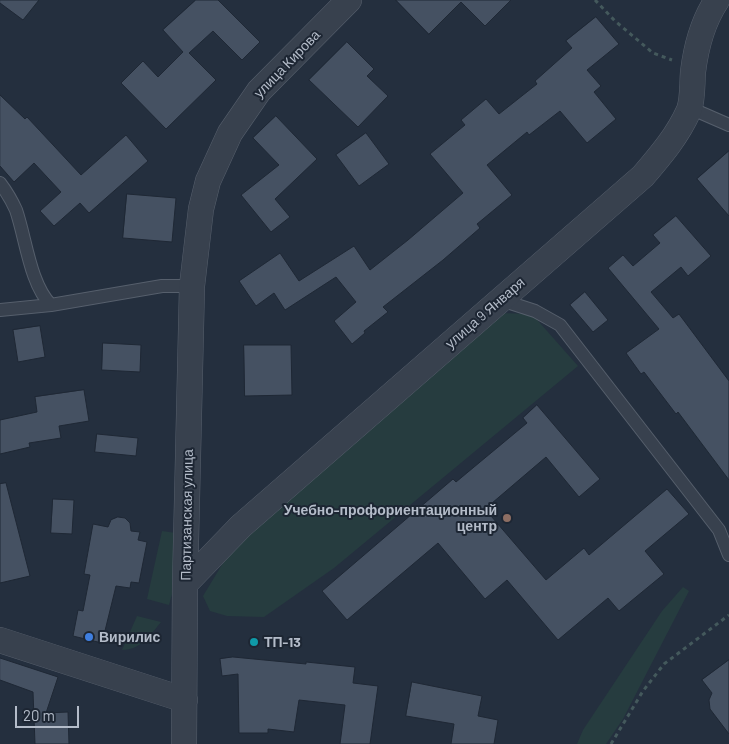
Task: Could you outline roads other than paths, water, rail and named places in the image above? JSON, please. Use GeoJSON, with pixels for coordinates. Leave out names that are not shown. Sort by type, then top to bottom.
{"type":"FeatureCollection","features":[{"type":"Feature","properties":{"kind":"street","name":"улица Кирова"},"geometry":{"type":"LineString","coordinates":[[230,132],[259,91],[349,0]]}},
{"type":"Feature","properties":{"kind":"street","name":"улица 9 Января"},"geometry":{"type":"LineString","coordinates":[[185,584],[240,526],[643,176],[672,142],[690,108],[700,36],[711,9],[717,0]]}},
{"type":"Feature","properties":{"kind":"street","name":"Партизанская улица"},"geometry":{"type":"LineString","coordinates":[[184,744],[185,584],[192,286],[201,209],[208,181],[230,132]]}},
{"type":"Feature","properties":{"kind":"street"},"geometry":{"type":"LineString","coordinates":[[0,640],[185,700]]}},
{"type":"Feature","properties":{"kind":"lane"},"geometry":{"type":"LineString","coordinates":[[690,108],[729,126]]}},
{"type":"Feature","properties":{"kind":"lane"},"geometry":{"type":"LineString","coordinates":[[0,183],[15,209],[38,283],[46,300],[51,305]]}},
{"type":"Feature","properties":{"kind":"lane"},"geometry":{"type":"LineString","coordinates":[[0,310],[51,305],[162,286],[192,286]]}},
{"type":"Feature","properties":{"kind":"lane"},"geometry":{"type":"LineString","coordinates":[[501,300],[535,311],[560,325],[719,530],[729,555]]}},
{"type":"Feature","properties":{"kind":"place","name":"Учебно-профориентационный центр"},"geometry":{"type":"Point","coordinates":[507,518]}},
{"type":"Feature","properties":{"kind":"place","name":"Вирилис"},"geometry":{"type":"Point","coordinates":[89,637]}},
{"type":"Feature","properties":{"kind":"place","name":"ТП-13"},"geometry":{"type":"Point","coordinates":[254,642]}}]}
